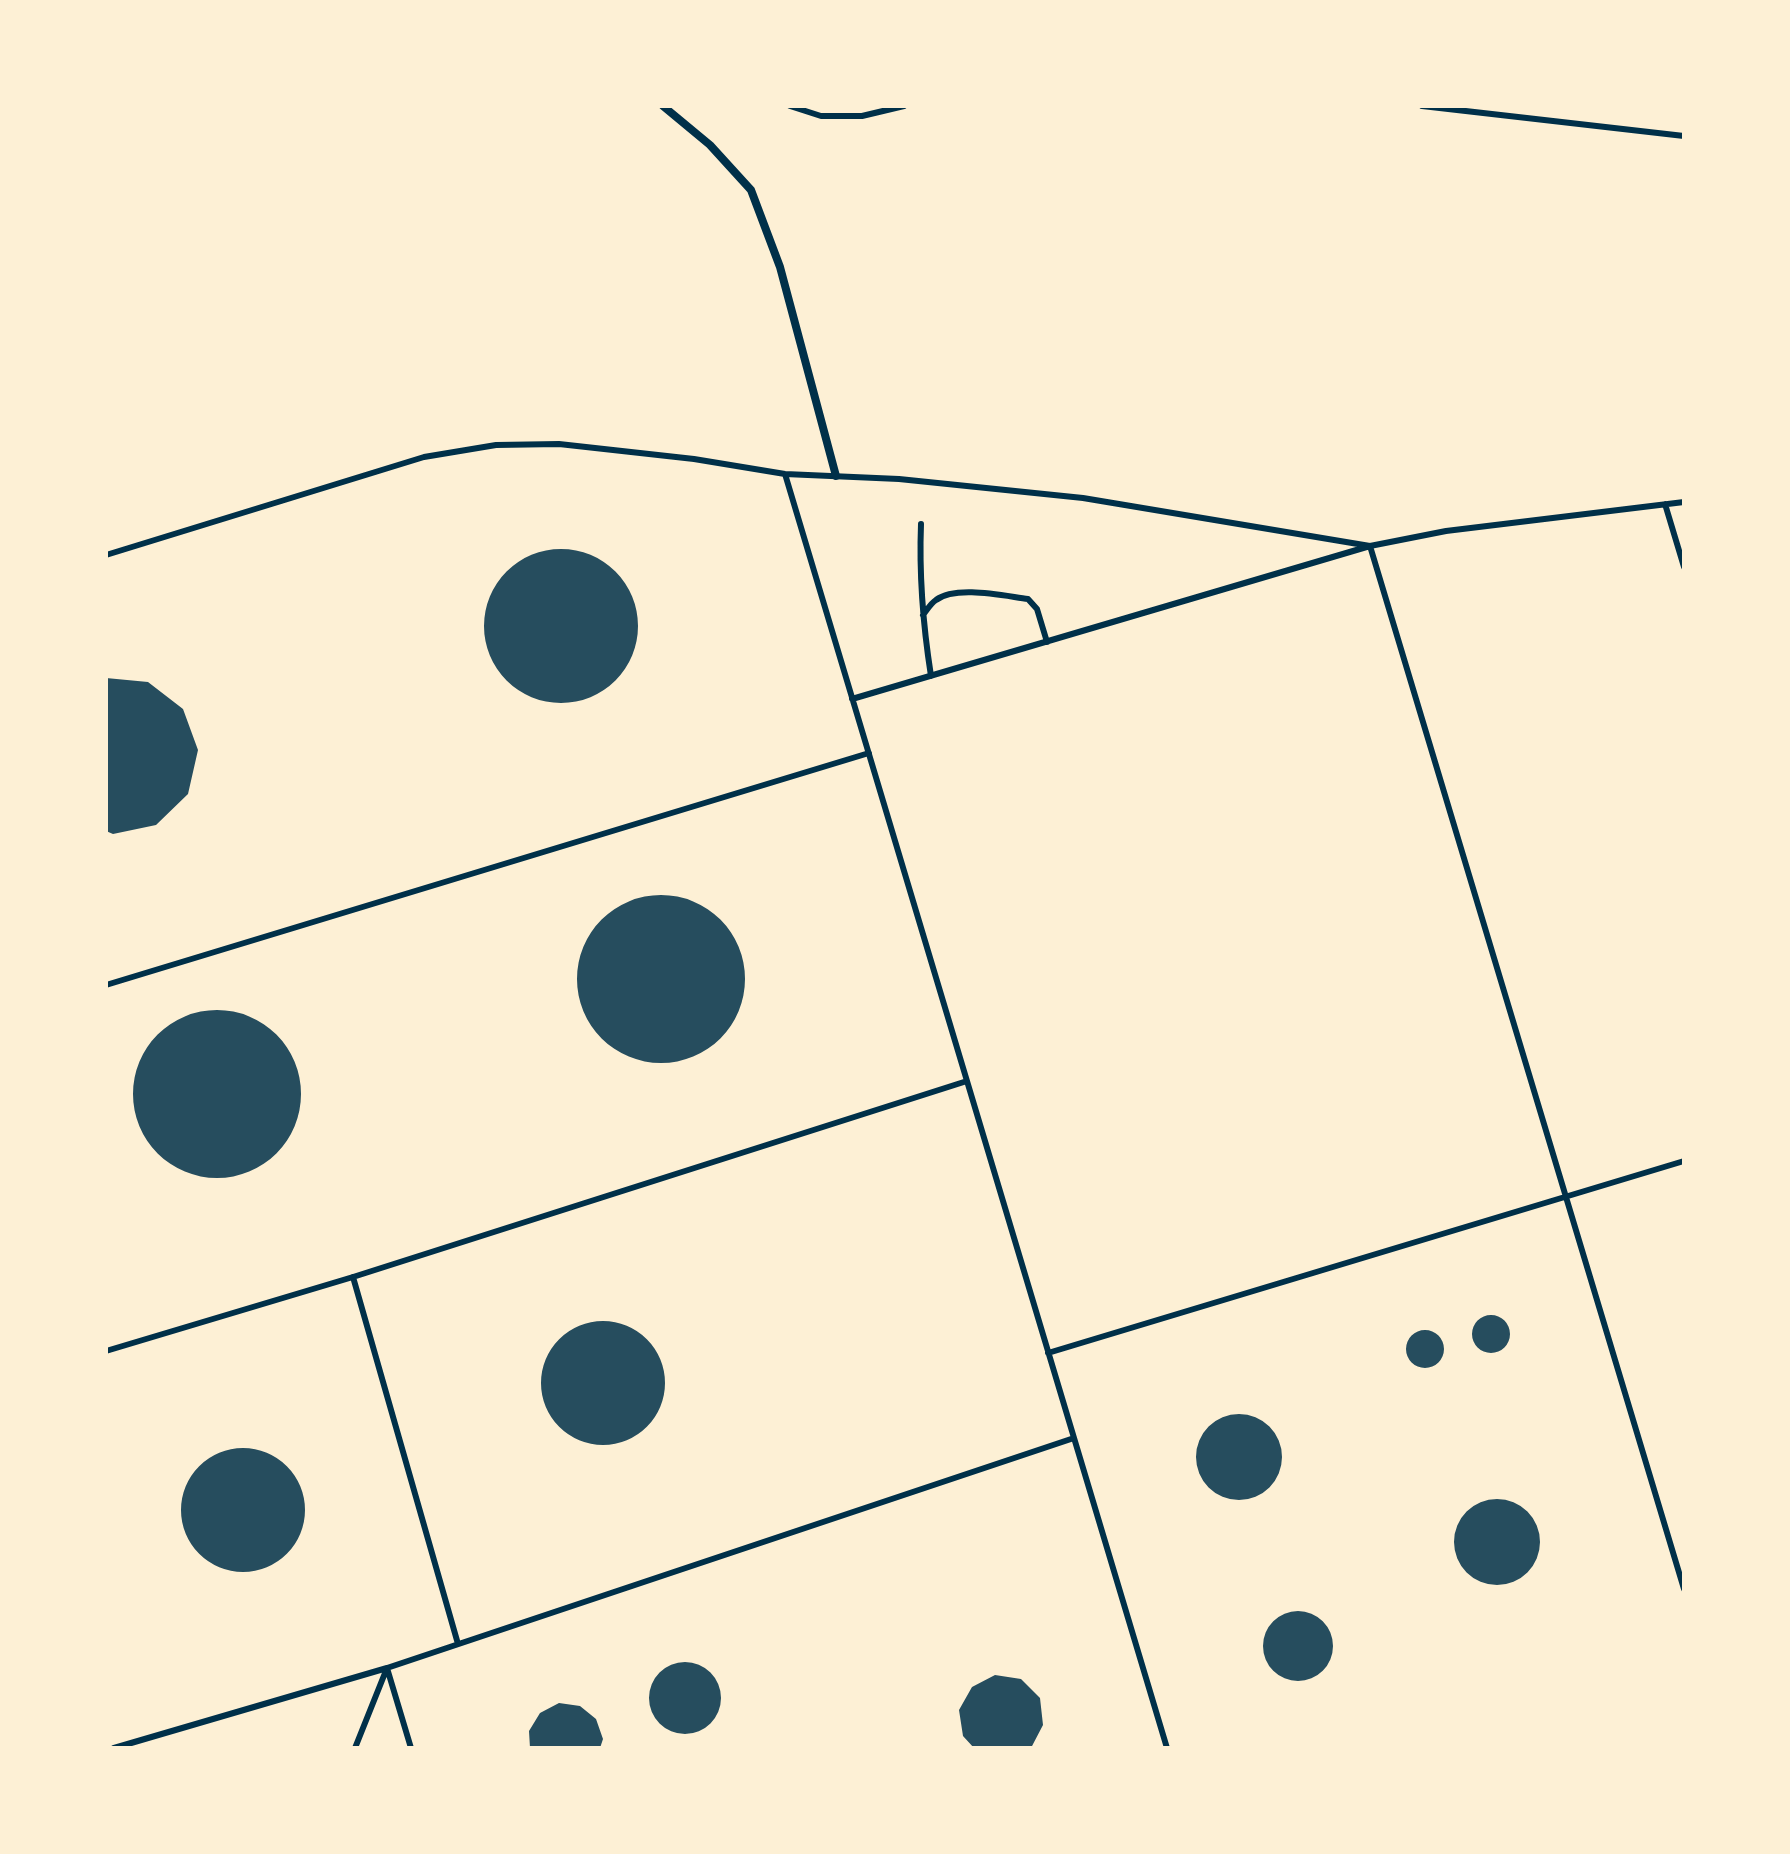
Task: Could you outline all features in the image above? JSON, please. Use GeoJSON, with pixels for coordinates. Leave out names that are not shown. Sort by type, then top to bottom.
{"type":"FeatureCollection","features":[{"type":"Feature","properties":{"kind":"street"},"geometry":{"type":"LineString","coordinates":[[663,106],[710,145],[751,190],[780,267],[836,476]]}},
{"type":"Feature","properties":{"kind":"lane"},"geometry":{"type":"LineString","coordinates":[[790,106],[821,116],[862,116],[904,106]]}},
{"type":"Feature","properties":{"kind":"lane"},"geometry":{"type":"LineString","coordinates":[[1422,106],[1684,136]]}},
{"type":"Feature","properties":{"kind":"lane"},"geometry":{"type":"LineString","coordinates":[[106,555],[424,457],[496,445],[559,444],[694,459],[785,474],[899,479],[1083,498],[1370,546]]}},
{"type":"Feature","properties":{"kind":"lane"},"geometry":{"type":"LineString","coordinates":[[785,474],[1167,1748]]}},
{"type":"Feature","properties":{"kind":"lane"},"geometry":{"type":"LineString","coordinates":[[852,699],[1370,546],[1446,531],[1684,502]]}},
{"type":"Feature","properties":{"kind":"lane"},"geometry":{"type":"LineString","coordinates":[[1665,504],[1684,567]]}},
{"type":"Feature","properties":{"kind":"lane"},"geometry":{"type":"LineString","coordinates":[[921,524],[919,566],[931,676]]}},
{"type":"Feature","properties":{"kind":"lane"},"geometry":{"type":"LineString","coordinates":[[1370,546],[1684,1589]]}},
{"type":"Feature","properties":{"kind":"lane"},"geometry":{"type":"LineString","coordinates":[[923,615],[934,600],[949,593],[1028,599],[1037,609],[1047,642]]}},
{"type":"Feature","properties":{"kind":"lane"},"geometry":{"type":"LineString","coordinates":[[106,985],[869,753]]}},
{"type":"Feature","properties":{"kind":"lane"},"geometry":{"type":"LineString","coordinates":[[106,1351],[353,1277],[967,1081]]}},
{"type":"Feature","properties":{"kind":"lane"},"geometry":{"type":"LineString","coordinates":[[1048,1353],[1684,1161]]}},
{"type":"Feature","properties":{"kind":"lane"},"geometry":{"type":"LineString","coordinates":[[353,1277],[458,1644]]}},
{"type":"Feature","properties":{"kind":"lane"},"geometry":{"type":"LineString","coordinates":[[114,1748],[387,1668],[1074,1438]]}},
{"type":"Feature","properties":{"kind":"lane"},"geometry":{"type":"LineString","coordinates":[[355,1748],[387,1668]]}},
{"type":"Feature","properties":{"kind":"lane"},"geometry":{"type":"LineString","coordinates":[[387,1668],[411,1748]]}},
{"type":"Feature","properties":{"kind":"building"},"geometry":{"type":"Polygon","coordinates":[[[561,549],[590,555],[615,572],[632,597],[638,626],[632,655],[615,680],[590,697],[561,703],[532,697],[507,680],[490,655],[484,626],[490,597],[507,572],[532,555],[561,549]]]}},
{"type":"Feature","properties":{"kind":"building"},"geometry":{"type":"Polygon","coordinates":[[[106,678],[148,682],[183,709],[198,750],[188,794],[156,825],[113,834],[106,831],[106,678]]]}},
{"type":"Feature","properties":{"kind":"building"},"geometry":{"type":"Polygon","coordinates":[[[661,895],[693,901],[720,920],[739,947],[745,979],[739,1011],[720,1038],[693,1057],[661,1063],[629,1057],[602,1038],[583,1011],[577,979],[583,947],[602,920],[629,901],[661,895]]]}},
{"type":"Feature","properties":{"kind":"building"},"geometry":{"type":"Polygon","coordinates":[[[217,1010],[249,1016],[276,1035],[295,1062],[301,1094],[295,1126],[276,1153],[249,1172],[217,1178],[185,1172],[158,1153],[139,1126],[133,1094],[139,1062],[158,1035],[185,1016],[217,1010]]]}},
{"type":"Feature","properties":{"kind":"building"},"geometry":{"type":"Polygon","coordinates":[[[1491,1315],[1504,1321],[1510,1334],[1504,1347],[1491,1353],[1478,1347],[1472,1334],[1478,1321],[1491,1315]]]}},
{"type":"Feature","properties":{"kind":"building"},"geometry":{"type":"Polygon","coordinates":[[[603,1321],[627,1326],[647,1339],[660,1359],[665,1383],[660,1407],[647,1427],[627,1440],[603,1445],[579,1440],[559,1427],[546,1407],[541,1383],[546,1359],[559,1339],[579,1326],[603,1321]]]}},
{"type":"Feature","properties":{"kind":"building"},"geometry":{"type":"Polygon","coordinates":[[[1425,1330],[1438,1336],[1444,1349],[1438,1362],[1425,1368],[1412,1362],[1406,1349],[1412,1336],[1425,1330]]]}},
{"type":"Feature","properties":{"kind":"building"},"geometry":{"type":"Polygon","coordinates":[[[1239,1414],[1255,1418],[1269,1427],[1278,1441],[1282,1457],[1278,1473],[1269,1487],[1255,1496],[1239,1500],[1223,1496],[1209,1487],[1200,1473],[1196,1457],[1200,1441],[1209,1427],[1223,1418],[1239,1414]]]}},
{"type":"Feature","properties":{"kind":"building"},"geometry":{"type":"Polygon","coordinates":[[[243,1448],[267,1453],[287,1466],[300,1486],[305,1510],[300,1534],[287,1554],[267,1567],[243,1572],[219,1567],[199,1554],[186,1534],[181,1510],[186,1486],[199,1466],[219,1453],[243,1448]]]}},
{"type":"Feature","properties":{"kind":"building"},"geometry":{"type":"Polygon","coordinates":[[[1497,1499],[1513,1503],[1527,1512],[1536,1526],[1540,1542],[1536,1558],[1527,1572],[1513,1581],[1497,1585],[1481,1581],[1467,1572],[1458,1558],[1454,1542],[1458,1526],[1467,1512],[1481,1503],[1497,1499]]]}},
{"type":"Feature","properties":{"kind":"building"},"geometry":{"type":"Polygon","coordinates":[[[1298,1611],[1323,1621],[1333,1646],[1323,1671],[1298,1681],[1273,1671],[1263,1646],[1273,1621],[1298,1611]]]}},
{"type":"Feature","properties":{"kind":"building"},"geometry":{"type":"Polygon","coordinates":[[[692,1662],[711,1672],[719,1684],[719,1712],[711,1724],[699,1732],[678,1734],[659,1724],[651,1712],[649,1691],[659,1672],[671,1664],[692,1662]]]}},
{"type":"Feature","properties":{"kind":"building"},"geometry":{"type":"Polygon","coordinates":[[[995,1675],[1021,1679],[1040,1698],[1043,1725],[1031,1748],[974,1748],[963,1736],[959,1710],[972,1687],[995,1675]]]}},
{"type":"Feature","properties":{"kind":"building"},"geometry":{"type":"Polygon","coordinates":[[[559,1703],[580,1706],[596,1719],[603,1739],[600,1748],[530,1748],[529,1731],[540,1713],[559,1703]]]}}]}
